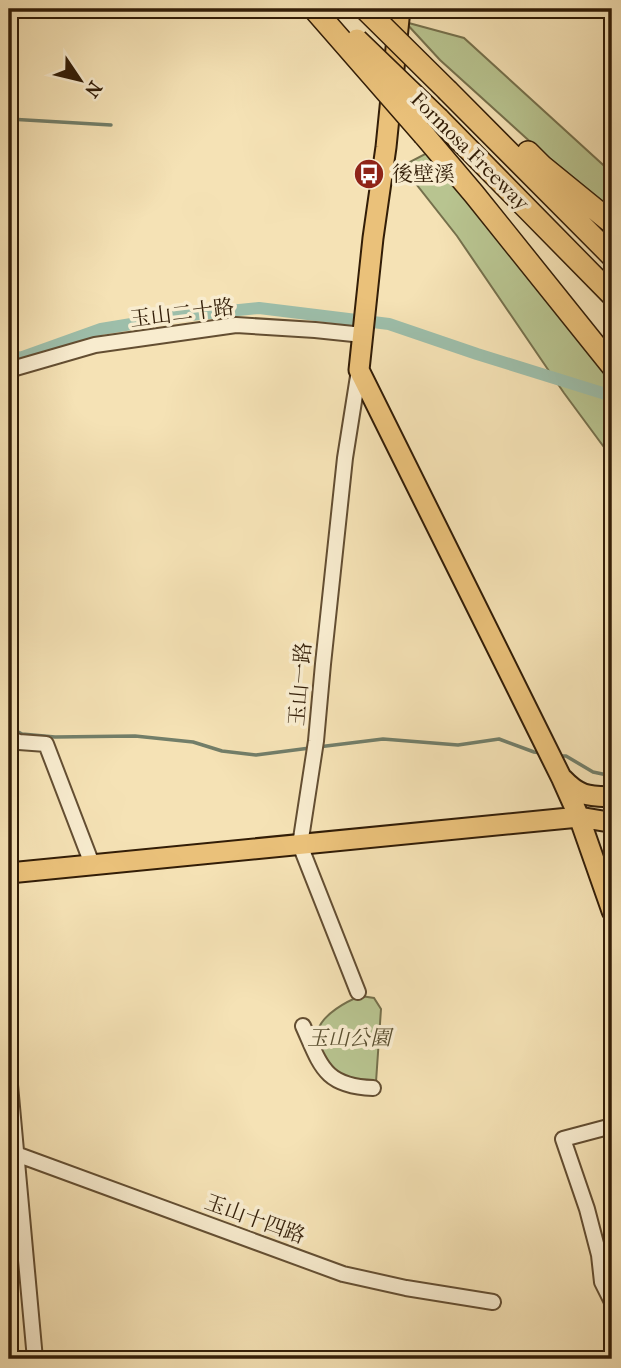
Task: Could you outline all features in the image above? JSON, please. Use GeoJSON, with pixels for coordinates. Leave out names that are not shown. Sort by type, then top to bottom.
{"type":"FeatureCollection","features":[{"type":"Feature","properties":{"kind":"highway"},"geometry":{"type":"LineString","coordinates":[[314,9],[432,127],[612,366]]}},
{"type":"Feature","properties":{"kind":"highway","name":"Formosa Freeway"},"geometry":{"type":"LineString","coordinates":[[326,9],[432,127],[612,295]]}},
{"type":"Feature","properties":{"kind":"highway","name":"Formosa Freeway"},"geometry":{"type":"LineString","coordinates":[[365,9],[449,84],[612,256]]}},
{"type":"Feature","properties":{"kind":"highway"},"geometry":{"type":"LineString","coordinates":[[388,12],[449,84],[612,223]]}},
{"type":"Feature","properties":{"kind":"main road"},"geometry":{"type":"LineString","coordinates":[[388,12],[386,147],[359,370],[562,779],[579,817],[612,911]]}},
{"type":"Feature","properties":{"kind":"main road"},"geometry":{"type":"LineString","coordinates":[[562,779],[578,793],[612,799]]}},
{"type":"Feature","properties":{"kind":"main road"},"geometry":{"type":"LineString","coordinates":[[579,817],[600,803],[612,799]]}},
{"type":"Feature","properties":{"kind":"main road"},"geometry":{"type":"LineString","coordinates":[[9,873],[579,817],[612,821]]}},
{"type":"Feature","properties":{"kind":"main road"},"geometry":{"type":"LineString","coordinates":[[595,861],[597,841],[604,833],[612,830]]}},
{"type":"Feature","properties":{"kind":"street","name":"玉山二十路"},"geometry":{"type":"LineString","coordinates":[[9,368],[95,345],[236,326],[363,335]]}},
{"type":"Feature","properties":{"kind":"street","name":"玉山一路"},"geometry":{"type":"LineString","coordinates":[[300,845],[315,748],[345,458],[359,370]]}},
{"type":"Feature","properties":{"kind":"street"},"geometry":{"type":"LineString","coordinates":[[9,738],[19,742],[46,744],[92,864]]}},
{"type":"Feature","properties":{"kind":"street"},"geometry":{"type":"LineString","coordinates":[[300,845],[358,992]]}},
{"type":"Feature","properties":{"kind":"street"},"geometry":{"type":"LineString","coordinates":[[303,1026],[318,1060],[336,1081],[354,1087],[373,1088]]}},
{"type":"Feature","properties":{"kind":"street"},"geometry":{"type":"LineString","coordinates":[[9,1074],[12,1154],[35,1359]]}},
{"type":"Feature","properties":{"kind":"street"},"geometry":{"type":"LineString","coordinates":[[612,1126],[564,1139],[587,1209],[602,1282],[612,1302]]}},
{"type":"Feature","properties":{"kind":"street","name":"玉山十四路"},"geometry":{"type":"LineString","coordinates":[[12,1154],[343,1274],[406,1288],[493,1302]]}},
{"type":"Feature","properties":{"kind":"green space"},"geometry":{"type":"Polygon","coordinates":[[[405,22],[464,38],[612,173],[612,209],[536,147],[440,60],[405,22]]]}},
{"type":"Feature","properties":{"kind":"green space"},"geometry":{"type":"Polygon","coordinates":[[[429,152],[570,321],[612,377],[612,458],[564,393],[457,236],[402,166],[429,152]]]}},
{"type":"Feature","properties":{"kind":"green space","name":"玉山公園"},"geometry":{"type":"Polygon","coordinates":[[[361,996],[374,998],[381,1009],[376,1082],[353,1081],[339,1074],[326,1062],[318,1046],[318,1030],[325,1019],[343,1005],[361,996]]]}},
{"type":"Feature","properties":{"kind":"waterway"},"geometry":{"type":"LineString","coordinates":[[9,119],[111,125]]}},
{"type":"Feature","properties":{"kind":"waterway"},"geometry":{"type":"LineString","coordinates":[[9,354],[20,358],[101,329],[180,316],[259,308],[389,324],[612,396]]}},
{"type":"Feature","properties":{"kind":"waterway"},"geometry":{"type":"LineString","coordinates":[[9,727],[22,734],[55,737],[135,736],[193,742],[222,751],[256,755],[310,748]]}},
{"type":"Feature","properties":{"kind":"waterway"},"geometry":{"type":"LineString","coordinates":[[318,747],[383,739],[458,745],[499,739],[541,753]]}},
{"type":"Feature","properties":{"kind":"waterway"},"geometry":{"type":"LineString","coordinates":[[559,756],[566,756],[593,772],[612,776]]}},
{"type":"Feature","properties":{"kind":"place","name":"後壁溪"},"geometry":{"type":"Point","coordinates":[369,174]}}]}
